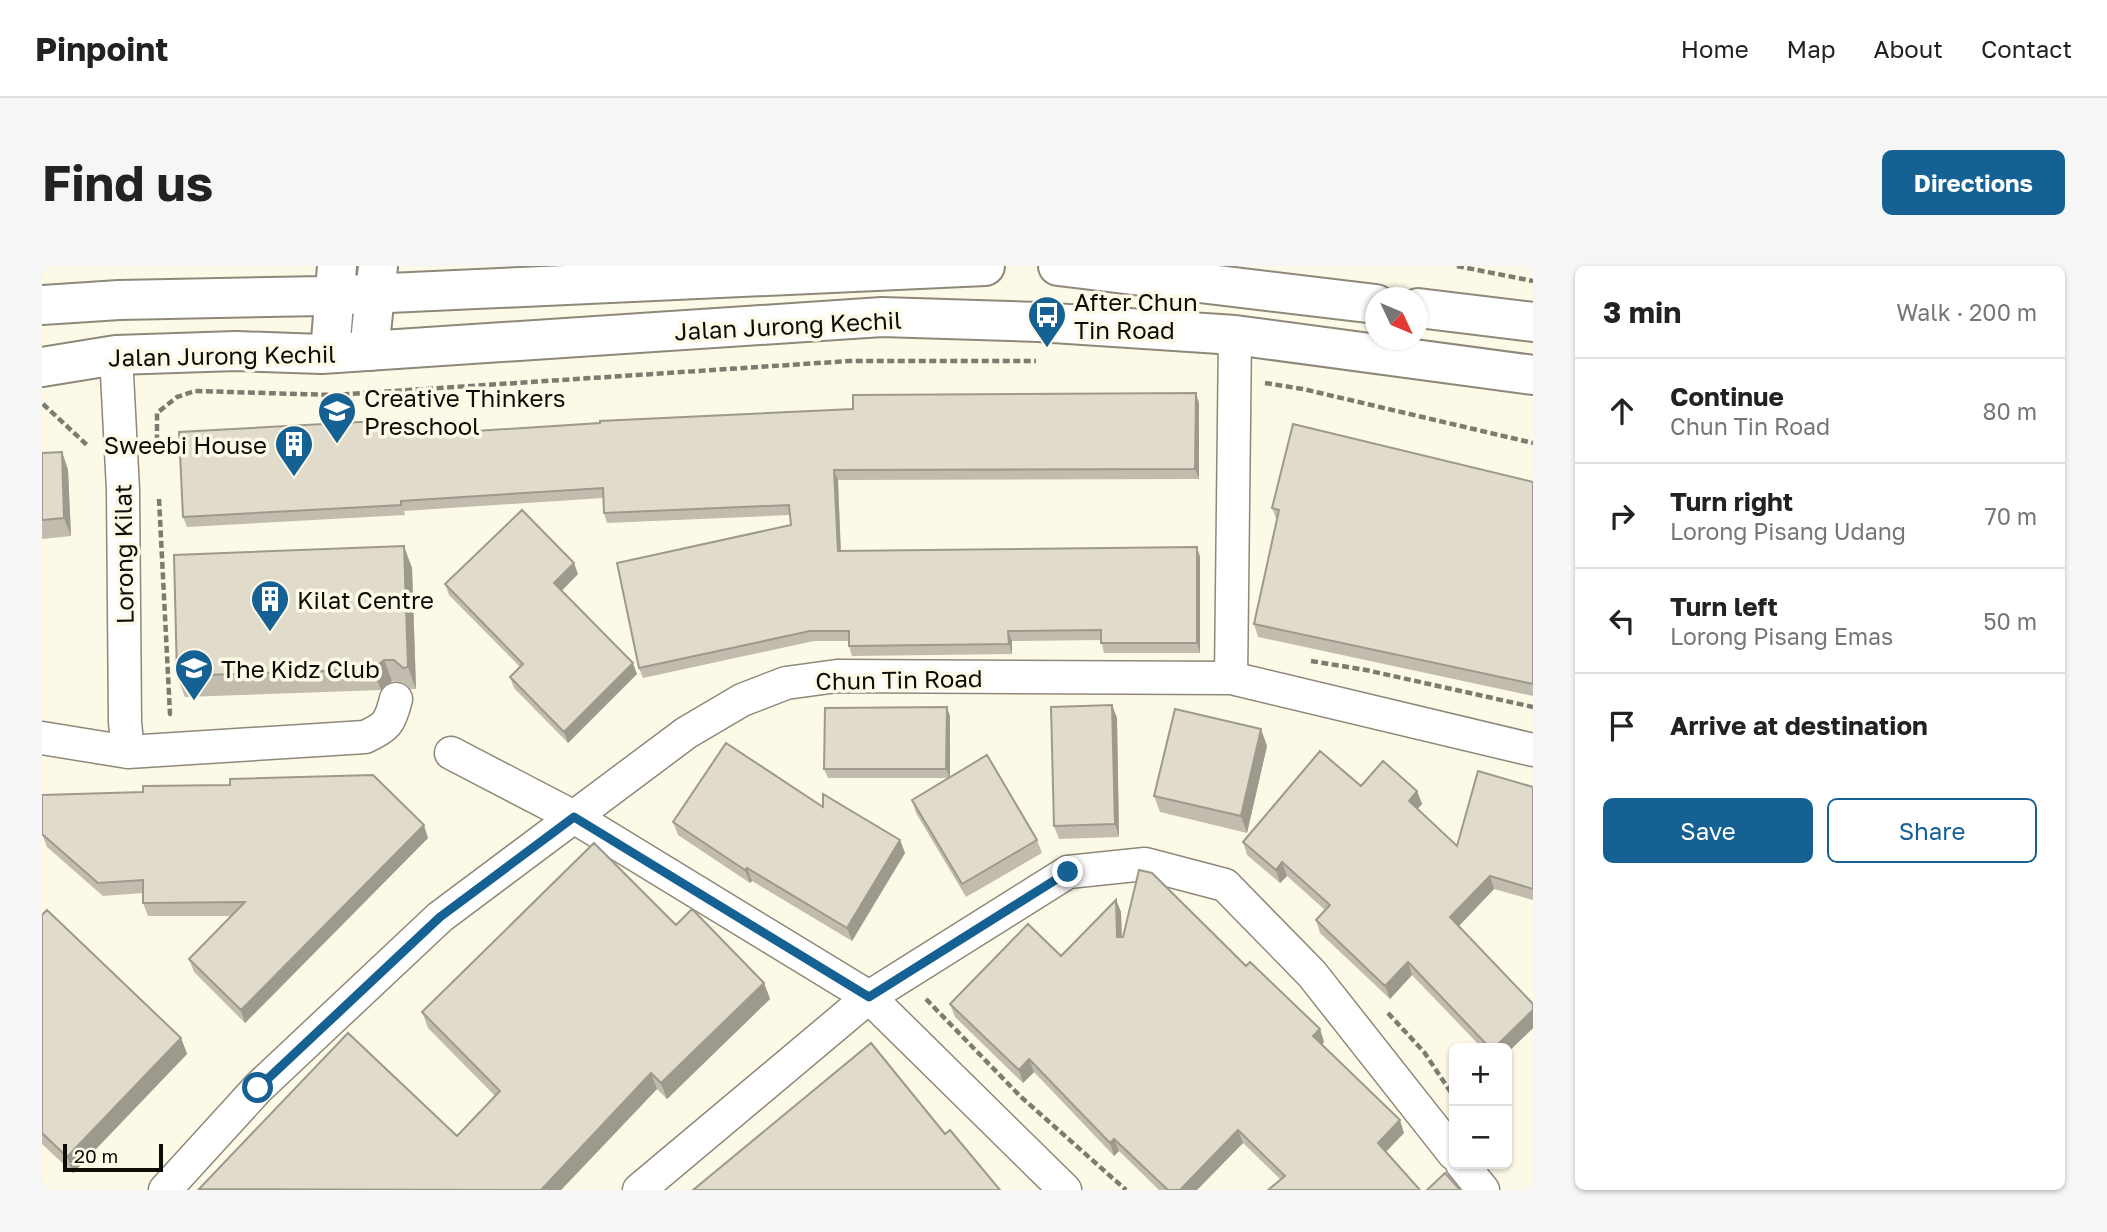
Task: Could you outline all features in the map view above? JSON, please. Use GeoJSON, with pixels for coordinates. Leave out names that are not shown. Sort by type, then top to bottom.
{"type":"FeatureCollection","features":[{"type":"Feature","properties":{"kind":"main road","name":"Jalan Jurong Kechil"},"geometry":{"type":"LineString","coordinates":[[42,304],[119,300],[336,280],[985,266]]}},
{"type":"Feature","properties":{"kind":"main road"},"geometry":{"type":"LineString","coordinates":[[1058,266],[1365,302]]}},
{"type":"Feature","properties":{"kind":"main road"},"geometry":{"type":"LineString","coordinates":[[330,353],[336,280]]}},
{"type":"Feature","properties":{"kind":"main road"},"geometry":{"type":"LineString","coordinates":[[369,351],[376,280]]}},
{"type":"Feature","properties":{"kind":"main road"},"geometry":{"type":"LineString","coordinates":[[1428,309],[1533,322]]}},
{"type":"Feature","properties":{"kind":"main road","name":"Jalan Jurong Kechil"},"geometry":{"type":"LineString","coordinates":[[42,367],[116,355],[236,351],[330,353],[882,317],[1038,321],[1235,335],[1533,375]]}},
{"type":"Feature","properties":{"kind":"street"},"geometry":{"type":"LineString","coordinates":[[1231,678],[1235,335]]}},
{"type":"Feature","properties":{"kind":"street","name":"Lorong Kilat"},"geometry":{"type":"LineString","coordinates":[[116,355],[123,490],[125,722],[128,752]]}},
{"type":"Feature","properties":{"kind":"street","name":"Chun Tin Road"},"geometry":{"type":"LineString","coordinates":[[165,1190],[258,1088],[440,917],[686,733],[742,700],[786,683],[837,676],[1231,678],[1533,750]]}},
{"type":"Feature","properties":{"kind":"street"},"geometry":{"type":"LineString","coordinates":[[42,738],[128,752],[365,737],[380,730],[391,720],[396,699]]}},
{"type":"Feature","properties":{"kind":"street"},"geometry":{"type":"LineString","coordinates":[[451,753],[574,817],[869,997],[1065,1190]]}},
{"type":"Feature","properties":{"kind":"street"},"geometry":{"type":"LineString","coordinates":[[639,1190],[869,997],[1068,872],[1145,864],[1225,885],[1312,974],[1449,1148]]}},
{"type":"Feature","properties":{"kind":"street"},"geometry":{"type":"LineString","coordinates":[[1466,1169],[1483,1190]]}},
{"type":"Feature","properties":{"kind":"path"},"geometry":{"type":"LineString","coordinates":[[1457,266],[1533,281]]}},
{"type":"Feature","properties":{"kind":"path"},"geometry":{"type":"LineString","coordinates":[[157,459],[157,413],[177,397],[195,391],[334,395],[849,361],[1040,361]]}},
{"type":"Feature","properties":{"kind":"path"},"geometry":{"type":"LineString","coordinates":[[1263,383],[1303,388],[1533,443]]}},
{"type":"Feature","properties":{"kind":"path"},"geometry":{"type":"LineString","coordinates":[[158,486],[170,714],[183,713]]}},
{"type":"Feature","properties":{"kind":"path"},"geometry":{"type":"LineString","coordinates":[[1379,1003],[1423,1052],[1449,1090]]}},
{"type":"Feature","properties":{"kind":"building"},"geometry":{"type":"Polygon","coordinates":[[[1196,393],[1195,469],[834,470],[838,551],[1197,547],[1197,643],[1101,643],[1101,630],[1008,631],[1009,644],[849,646],[849,631],[810,631],[639,668],[617,563],[791,525],[789,505],[604,513],[603,488],[401,501],[401,505],[183,517],[179,432],[397,420],[398,436],[600,421],[853,409],[853,395],[1196,393]]]}},
{"type":"Feature","properties":{"kind":"building"},"geometry":{"type":"Polygon","coordinates":[[[1293,424],[1533,482],[1533,684],[1254,624],[1279,510],[1272,508],[1293,424]]]}},
{"type":"Feature","properties":{"kind":"building"},"geometry":{"type":"Polygon","coordinates":[[[62,452],[64,518],[42,520],[42,453],[62,452]]]}},
{"type":"Feature","properties":{"kind":"building"},"geometry":{"type":"Polygon","coordinates":[[[522,510],[574,563],[554,583],[633,663],[564,732],[510,677],[523,664],[445,584],[522,510]]]}},
{"type":"Feature","properties":{"kind":"building","name":"Kilat Centre"},"geometry":{"type":"Polygon","coordinates":[[[404,546],[408,667],[403,668],[394,660],[384,660],[373,669],[177,676],[174,555],[404,546]]]}},
{"type":"Feature","properties":{"kind":"building"},"geometry":{"type":"Polygon","coordinates":[[[1112,705],[1115,824],[1054,826],[1051,707],[1112,705]]]}},
{"type":"Feature","properties":{"kind":"building"},"geometry":{"type":"Polygon","coordinates":[[[947,707],[946,769],[824,769],[825,708],[947,707]]]}},
{"type":"Feature","properties":{"kind":"building"},"geometry":{"type":"Polygon","coordinates":[[[1175,709],[1261,729],[1241,816],[1154,796],[1175,709]]]}},
{"type":"Feature","properties":{"kind":"building"},"geometry":{"type":"Polygon","coordinates":[[[726,743],[823,807],[823,794],[900,840],[847,928],[747,868],[745,870],[673,822],[726,743]]]}},
{"type":"Feature","properties":{"kind":"building"},"geometry":{"type":"Polygon","coordinates":[[[1320,751],[1361,786],[1383,761],[1417,791],[1409,801],[1457,846],[1478,771],[1533,787],[1533,889],[1490,876],[1450,917],[1533,1004],[1533,1010],[1499,1043],[1485,1043],[1408,962],[1385,986],[1316,920],[1330,905],[1282,862],[1276,870],[1243,842],[1320,751]]]}},
{"type":"Feature","properties":{"kind":"building"},"geometry":{"type":"Polygon","coordinates":[[[987,755],[1037,840],[962,884],[912,800],[987,755]]]}},
{"type":"Feature","properties":{"kind":"building"},"geometry":{"type":"Polygon","coordinates":[[[373,775],[424,825],[241,1010],[189,959],[245,902],[143,903],[143,880],[98,883],[42,834],[42,795],[143,792],[143,786],[230,785],[230,779],[373,775]]]}},
{"type":"Feature","properties":{"kind":"building"},"geometry":{"type":"Polygon","coordinates":[[[594,843],[676,925],[692,909],[764,983],[661,1083],[651,1073],[541,1190],[199,1189],[348,1033],[457,1136],[500,1091],[422,1012],[594,843]]]}},
{"type":"Feature","properties":{"kind":"building"},"geometry":{"type":"Polygon","coordinates":[[[1139,870],[1152,873],[1246,966],[1250,962],[1320,1029],[1313,1036],[1400,1120],[1378,1143],[1420,1190],[1268,1190],[1285,1176],[1238,1130],[1180,1190],[1168,1190],[1114,1139],[1110,1143],[1029,1059],[1019,1070],[950,1004],[1028,924],[1061,956],[1116,900],[1117,937],[1123,937],[1139,870]]]}},
{"type":"Feature","properties":{"kind":"building"},"geometry":{"type":"Polygon","coordinates":[[[47,910],[181,1038],[67,1157],[42,1133],[42,915],[47,910]]]}},
{"type":"Feature","properties":{"kind":"building"},"geometry":{"type":"Polygon","coordinates":[[[871,1043],[945,1134],[950,1130],[1000,1190],[693,1190],[871,1043]]]}},
{"type":"Feature","properties":{"kind":"building"},"geometry":{"type":"Polygon","coordinates":[[[1445,1173],[1460,1190],[1427,1190],[1445,1173]]]}},
{"type":"Feature","properties":{"kind":"place","name":"After Chun Tin Road"},"geometry":{"type":"Point","coordinates":[1047,349]}},
{"type":"Feature","properties":{"kind":"place","name":"Creative Thinkers Preschool"},"geometry":{"type":"Point","coordinates":[337,445]}},
{"type":"Feature","properties":{"kind":"place","name":"Sweebi House"},"geometry":{"type":"Point","coordinates":[294,478]}},
{"type":"Feature","properties":{"kind":"place","name":"Kilat Centre"},"geometry":{"type":"Point","coordinates":[270,633]}},
{"type":"Feature","properties":{"kind":"place","name":"The Kidz Club"},"geometry":{"type":"Point","coordinates":[194,702]}},
{"type":"Feature","properties":{"kind":"route"},"geometry":{"type":"LineString","coordinates":[[258,1088],[440,917],[574,817],[869,997],[1068,872]]}}]}
